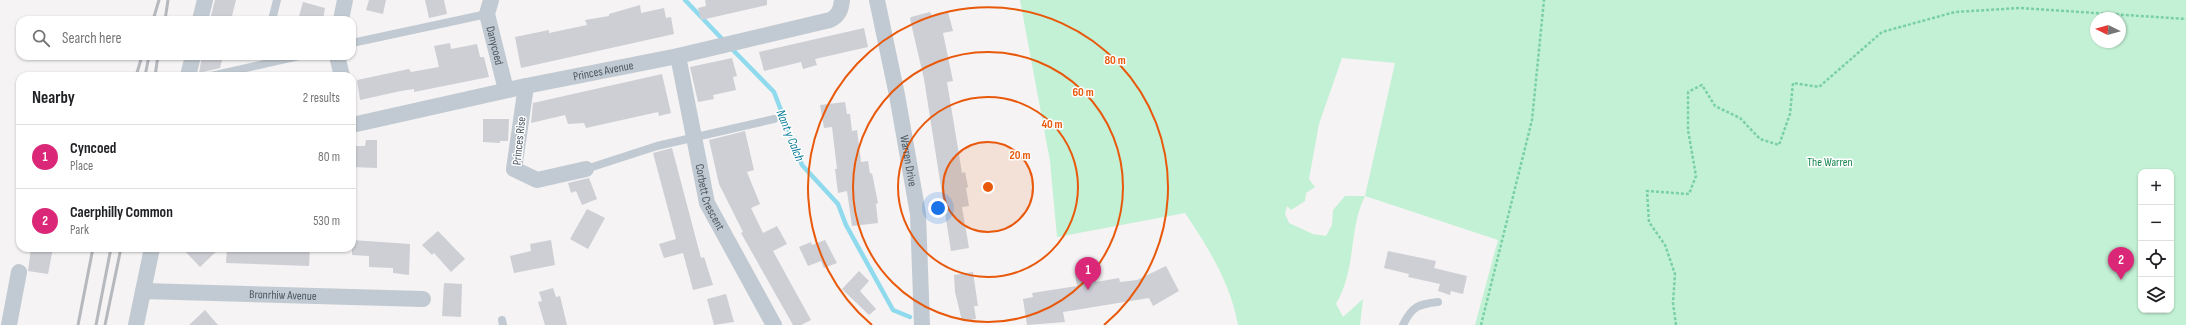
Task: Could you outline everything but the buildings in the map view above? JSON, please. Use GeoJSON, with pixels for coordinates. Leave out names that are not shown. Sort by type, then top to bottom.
{"type":"FeatureCollection","features":[{"type":"Feature","properties":{"kind":"street"},"geometry":{"type":"LineString","coordinates":[[201,16],[205,0]]}},
{"type":"Feature","properties":{"kind":"street"},"geometry":{"type":"LineString","coordinates":[[342,16],[345,0]]}},
{"type":"Feature","properties":{"kind":"street","name":"Princes Avenue"},"geometry":{"type":"LineString","coordinates":[[356,123],[506,90],[678,56],[830,20],[835,18],[841,10],[842,0]]}},
{"type":"Feature","properties":{"kind":"street","name":"Warren Drive"},"geometry":{"type":"LineString","coordinates":[[877,0],[897,95],[918,214],[922,325]]}},
{"type":"Feature","properties":{"kind":"street","name":"Danycoed"},"geometry":{"type":"LineString","coordinates":[[489,7],[506,90]]}},
{"type":"Feature","properties":{"kind":"street","name":"Corbett Crescent"},"geometry":{"type":"LineString","coordinates":[[678,56],[707,203],[774,325]]}},
{"type":"Feature","properties":{"kind":"street"},"geometry":{"type":"LineString","coordinates":[[189,72],[191,60]]}},
{"type":"Feature","properties":{"kind":"street"},"geometry":{"type":"LineString","coordinates":[[338,60],[341,72]]}},
{"type":"Feature","properties":{"kind":"street","name":"Princes Rise"},"geometry":{"type":"LineString","coordinates":[[526,86],[514,169],[537,180],[586,169]]}},
{"type":"Feature","properties":{"kind":"street"},"geometry":{"type":"LineString","coordinates":[[136,325],[151,252]]}},
{"type":"Feature","properties":{"kind":"street"},"geometry":{"type":"LineString","coordinates":[[9,325],[18,272]]}},
{"type":"Feature","properties":{"kind":"street","name":"Bronrhiw Avenue"},"geometry":{"type":"LineString","coordinates":[[143,291],[423,299]]}},
{"type":"Feature","properties":{"kind":"lane"},"geometry":{"type":"LineString","coordinates":[[273,16],[277,0]]}},
{"type":"Feature","properties":{"kind":"lane"},"geometry":{"type":"LineString","coordinates":[[356,42],[489,7]]}},
{"type":"Feature","properties":{"kind":"lane"},"geometry":{"type":"LineString","coordinates":[[265,60],[265,65]]}},
{"type":"Feature","properties":{"kind":"lane"},"geometry":{"type":"LineString","coordinates":[[231,72],[284,60]]}},
{"type":"Feature","properties":{"kind":"lane"},"geometry":{"type":"LineString","coordinates":[[586,169],[657,146],[774,119]]}},
{"type":"Feature","properties":{"kind":"lane"},"geometry":{"type":"LineString","coordinates":[[1403,325],[1407,316],[1419,304],[1438,302]]}},
{"type":"Feature","properties":{"kind":"path"},"geometry":{"type":"LineString","coordinates":[[1481,325],[1532,120],[1544,0]]}},
{"type":"Feature","properties":{"kind":"path"},"geometry":{"type":"LineString","coordinates":[[1676,325],[1673,303],[1675,274],[1665,245],[1649,222],[1647,191],[1689,194],[1696,176],[1688,130],[1688,92],[1702,85],[1715,106],[1740,118],[1760,139],[1779,145],[1790,114],[1793,83],[1819,87],[1882,32],[1955,12],[2020,8],[2186,19]]}},
{"type":"Feature","properties":{"kind":"green space","name":"The Warren"},"geometry":{"type":"Polygon","coordinates":[[[1020,0],[2186,0],[2186,325],[1475,325],[1498,240],[1365,196],[1356,222],[1347,277],[1343,290],[1336,304],[1343,317],[1363,299],[1360,325],[1238,325],[1230,295],[1218,266],[1185,213],[1057,237],[1050,161],[1020,0]],[[1342,58],[1319,124],[1309,179],[1315,187],[1306,193],[1305,201],[1291,210],[1287,206],[1285,214],[1289,223],[1313,234],[1326,236],[1332,225],[1333,210],[1345,196],[1365,196],[1395,63],[1342,58]]]}},
{"type":"Feature","properties":{"kind":"waterway","name":"Nant y Calch"},"geometry":{"type":"LineString","coordinates":[[685,0],[725,42]]}},
{"type":"Feature","properties":{"kind":"waterway","name":"Nant y Calch"},"geometry":{"type":"LineString","coordinates":[[730,47],[774,92],[802,165],[838,204],[846,225],[893,310],[910,317]]}},
{"type":"Feature","properties":{"kind":"railway"},"geometry":{"type":"LineString","coordinates":[[154,16],[159,0]]}},
{"type":"Feature","properties":{"kind":"railway"},"geometry":{"type":"LineString","coordinates":[[166,16],[168,0]]}},
{"type":"Feature","properties":{"kind":"railway"},"geometry":{"type":"LineString","coordinates":[[137,72],[141,60]]}},
{"type":"Feature","properties":{"kind":"railway"},"geometry":{"type":"LineString","coordinates":[[146,72],[148,60]]}},
{"type":"Feature","properties":{"kind":"railway"},"geometry":{"type":"LineString","coordinates":[[156,72],[157,60]]}},
{"type":"Feature","properties":{"kind":"railway"},"geometry":{"type":"LineString","coordinates":[[78,325],[92,252]]}},
{"type":"Feature","properties":{"kind":"railway"},"geometry":{"type":"LineString","coordinates":[[96,325],[110,252]]}},
{"type":"Feature","properties":{"kind":"railway"},"geometry":{"type":"LineString","coordinates":[[105,325],[120,252]]}},
{"type":"Feature","properties":{"kind":"place","name":"Caerphilly Common"},"geometry":{"type":"Point","coordinates":[2121,280]}},
{"type":"Feature","properties":{"kind":"place","name":"Cyncoed"},"geometry":{"type":"Point","coordinates":[1088,290]}}]}
